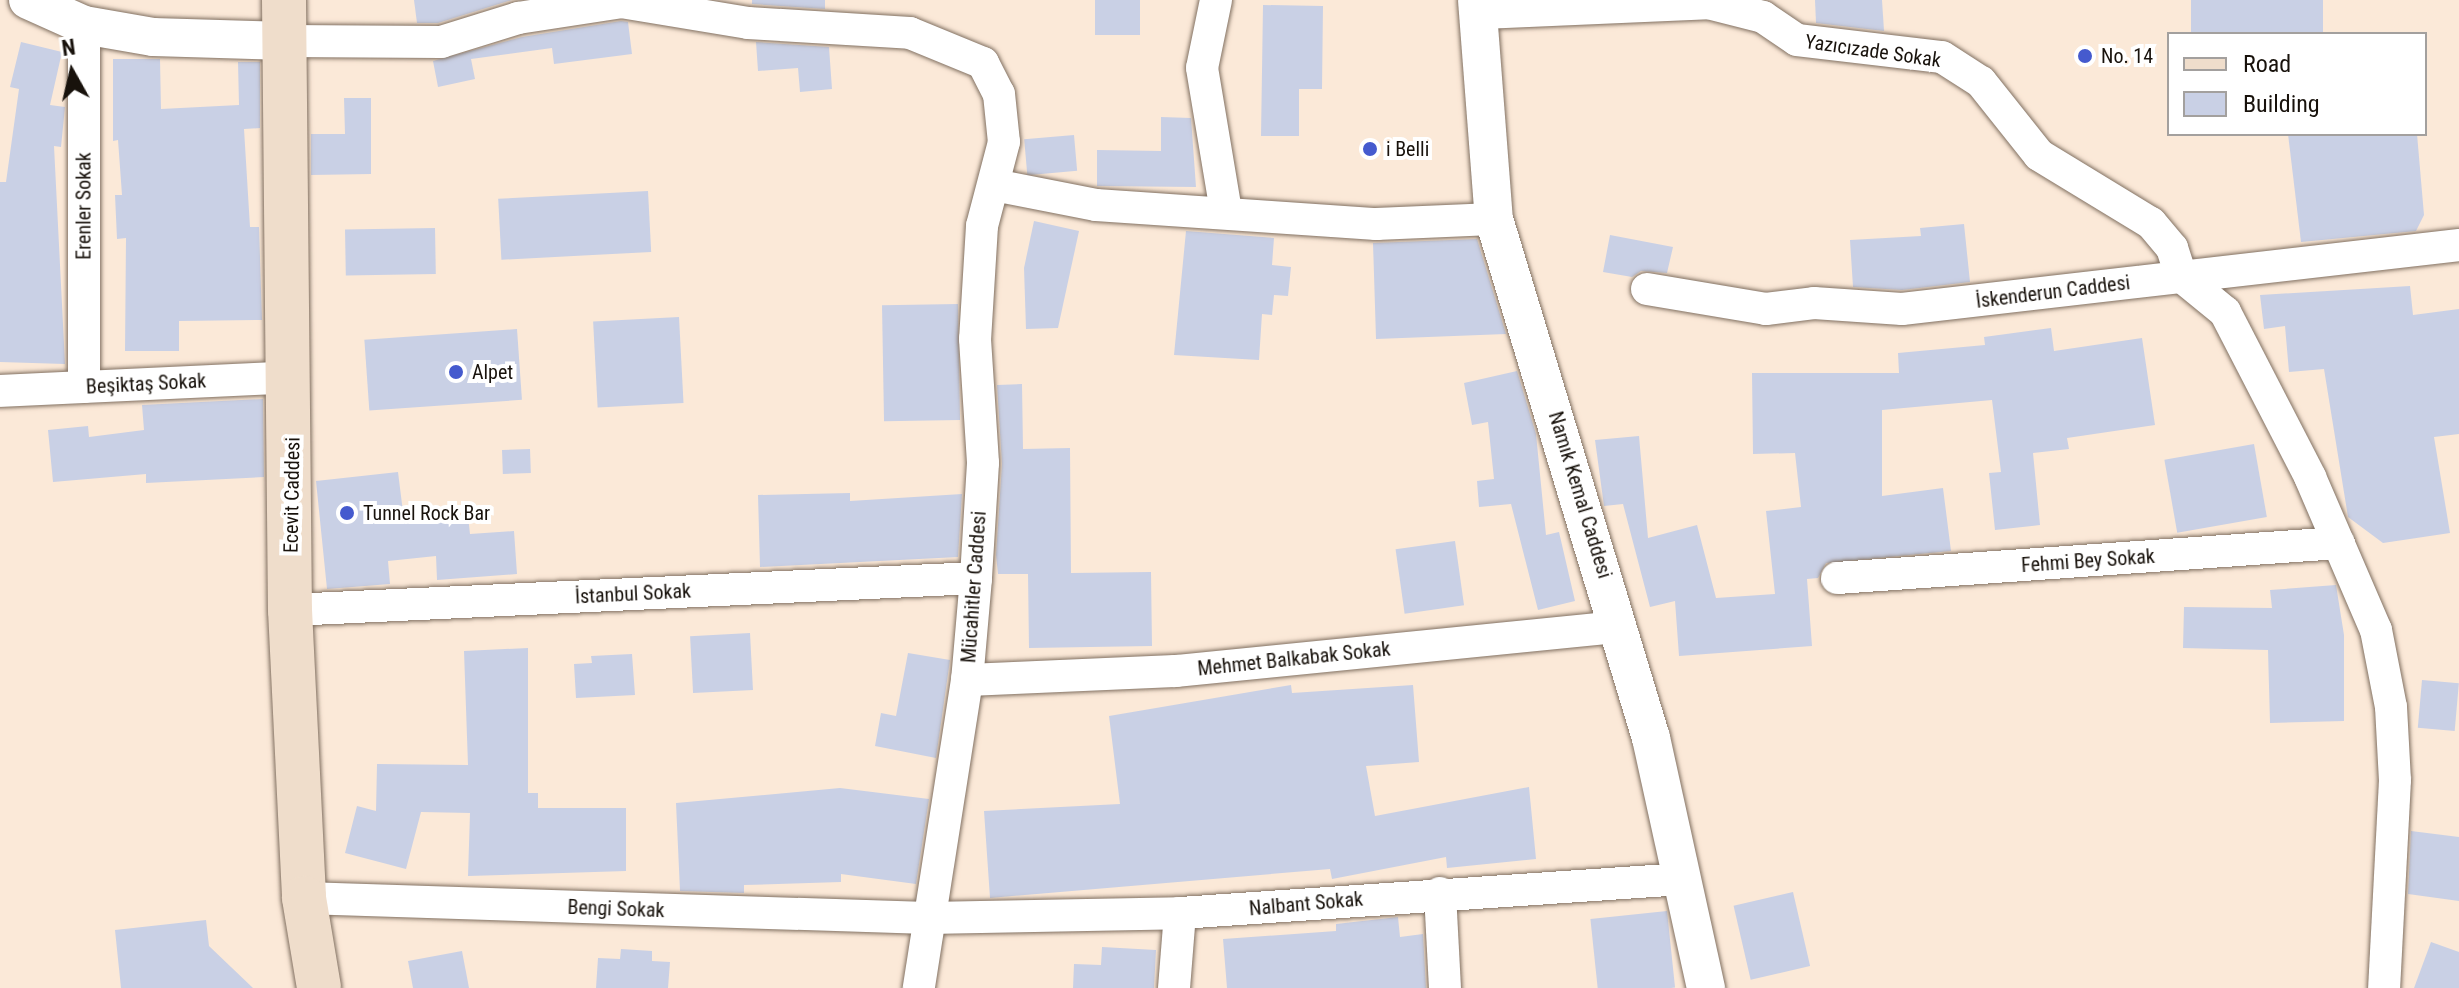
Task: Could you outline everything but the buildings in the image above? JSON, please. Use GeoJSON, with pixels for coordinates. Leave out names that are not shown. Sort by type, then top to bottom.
{"type":"FeatureCollection","features":[{"type":"Feature","properties":{"kind":"main road","name":"Ecevit Caddesi"},"geometry":{"type":"LineString","coordinates":[[285,21],[292,377],[290,610],[304,898],[319,988]]}},
{"type":"Feature","properties":{"kind":"street"},"geometry":{"type":"LineString","coordinates":[[28,0],[84,25],[153,37],[285,21]]}},
{"type":"Feature","properties":{"kind":"street"},"geometry":{"type":"LineString","coordinates":[[1216,0],[1202,68],[1226,211]]}},
{"type":"Feature","properties":{"kind":"street","name":"Mücahitler Caddesi"},"geometry":{"type":"LineString","coordinates":[[285,21],[441,42],[518,18],[621,2],[789,13],[910,33],[983,63],[999,94],[1004,142],[982,226],[975,339],[983,463],[976,578],[967,680],[919,988]]}},
{"type":"Feature","properties":{"kind":"street","name":"Yazıcızade Sokak"},"geometry":{"type":"LineString","coordinates":[[1480,6],[1708,3],[1763,17],[1797,40],[1824,47],[1942,57],[1981,82],[2039,155],[2151,223],[2172,248],[2181,276]]}},
{"type":"Feature","properties":{"kind":"street","name":"Namık Kemal Caddesi"},"geometry":{"type":"LineString","coordinates":[[1480,6],[1494,219],[1620,627],[1683,879],[1706,988]]}},
{"type":"Feature","properties":{"kind":"street","name":"Erenler Sokak"},"geometry":{"type":"LineString","coordinates":[[84,25],[84,387]]}},
{"type":"Feature","properties":{"kind":"street"},"geometry":{"type":"LineString","coordinates":[[994,185],[1096,205],[1226,211],[1376,224],[1494,219]]}},
{"type":"Feature","properties":{"kind":"street","name":"İskenderun Caddesi"},"geometry":{"type":"LineString","coordinates":[[1647,289],[1766,309],[1814,303],[1902,309],[2459,245]]}},
{"type":"Feature","properties":{"kind":"street"},"geometry":{"type":"LineString","coordinates":[[2181,276],[2225,312],[2339,543],[2376,630],[2391,707],[2395,780],[2384,988]]}},
{"type":"Feature","properties":{"kind":"street","name":"Beşiktaş Sokak"},"geometry":{"type":"LineString","coordinates":[[0,391],[292,377]]}},
{"type":"Feature","properties":{"kind":"street","name":"Fehmi Bey Sokak"},"geometry":{"type":"LineString","coordinates":[[1837,578],[2339,543]]}},
{"type":"Feature","properties":{"kind":"street","name":"İstanbul Sokak"},"geometry":{"type":"LineString","coordinates":[[290,610],[976,578]]}},
{"type":"Feature","properties":{"kind":"street","name":"Mehmet Balkabak Sokak"},"geometry":{"type":"LineString","coordinates":[[967,680],[1176,671],[1620,627]]}},
{"type":"Feature","properties":{"kind":"street","name":"Nalbant Sokak"},"geometry":{"type":"LineString","coordinates":[[928,918],[1180,913],[1440,893],[1683,879]]}},
{"type":"Feature","properties":{"kind":"street"},"geometry":{"type":"LineString","coordinates":[[1440,893],[1445,988]]}},
{"type":"Feature","properties":{"kind":"street","name":"Bengi Sokak"},"geometry":{"type":"LineString","coordinates":[[304,898],[928,918]]}},
{"type":"Feature","properties":{"kind":"street"},"geometry":{"type":"LineString","coordinates":[[1174,988],[1180,913]]}},
{"type":"Feature","properties":{"kind":"place","name":"No. 14"},"geometry":{"type":"Point","coordinates":[2085,56]}},
{"type":"Feature","properties":{"kind":"place","name":"i Belli"},"geometry":{"type":"Point","coordinates":[1370,149]}},
{"type":"Feature","properties":{"kind":"place","name":"Alpet"},"geometry":{"type":"Point","coordinates":[456,372]}},
{"type":"Feature","properties":{"kind":"place","name":"Tunnel Rock Bar"},"geometry":{"type":"Point","coordinates":[347,513]}}]}
